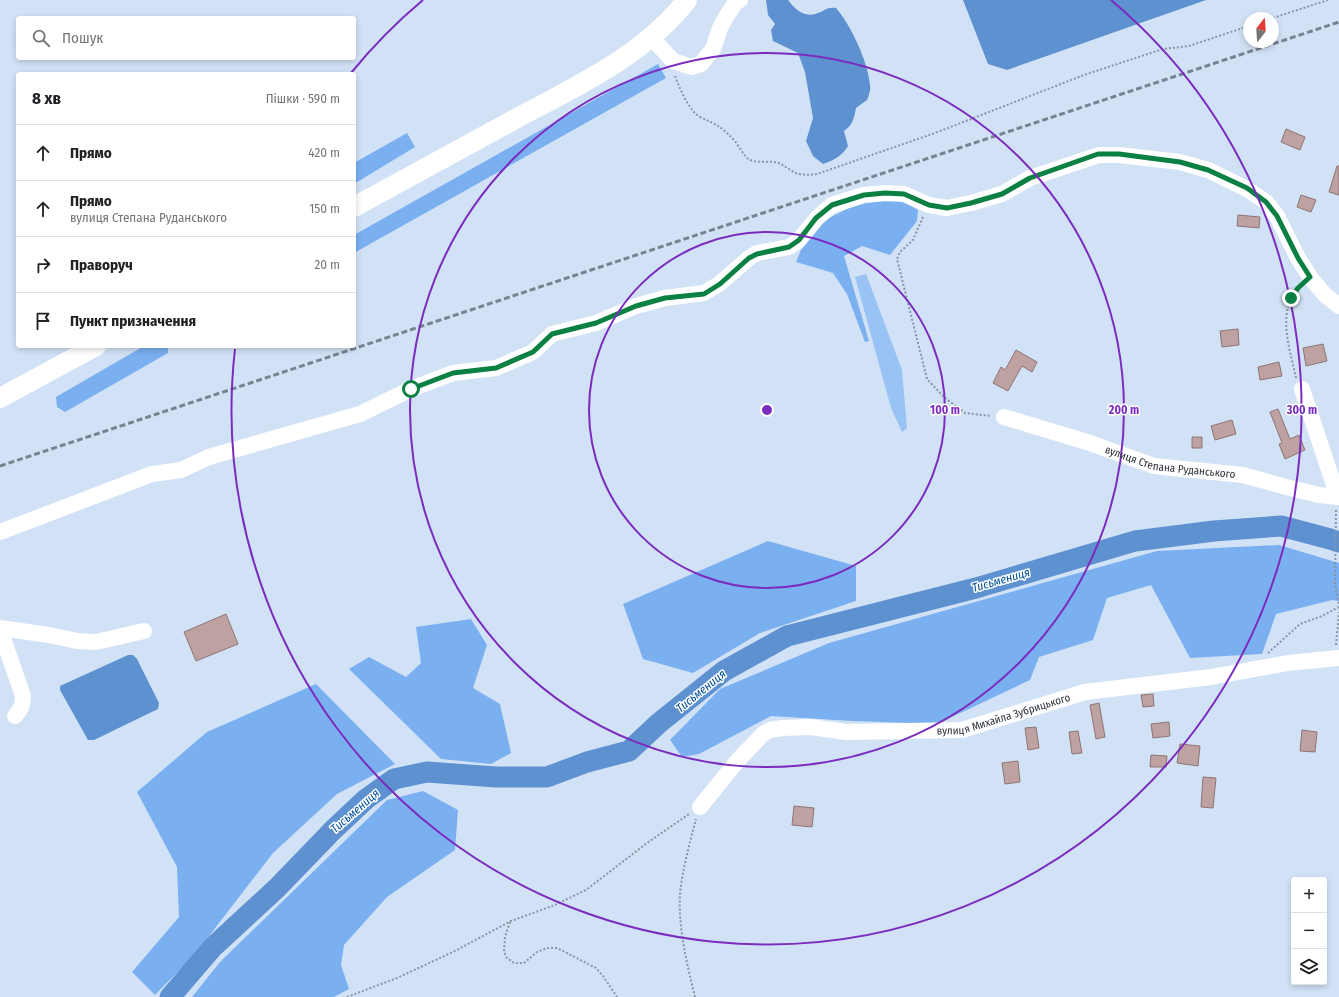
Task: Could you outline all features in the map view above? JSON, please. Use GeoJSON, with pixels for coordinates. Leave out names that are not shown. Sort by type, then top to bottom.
{"type":"FeatureCollection","features":[{"type":"Feature","properties":{"kind":"main road"},"geometry":{"type":"LineString","coordinates":[[356,206],[600,74],[652,38],[673,18],[687,0]]}},
{"type":"Feature","properties":{"kind":"main road"},"geometry":{"type":"LineString","coordinates":[[0,398],[92,348]]}},
{"type":"Feature","properties":{"kind":"street"},"geometry":{"type":"LineString","coordinates":[[652,38],[673,60],[692,67],[701,64],[713,49],[720,28],[726,17],[735,3],[740,0]]}},
{"type":"Feature","properties":{"kind":"street"},"geometry":{"type":"LineString","coordinates":[[0,532],[152,474],[181,470],[209,457],[360,414],[411,389],[453,373],[496,368],[533,352],[552,334],[596,323],[636,306],[665,298],[704,294],[720,284],[749,258],[757,254],[789,247],[799,240],[816,218],[832,205],[864,195],[885,193],[904,194],[929,205],[947,208],[1002,194],[1030,178],[1098,154],[1119,154],[1180,162],[1208,170],[1247,188],[1266,202],[1277,216],[1298,258],[1310,277],[1324,294],[1339,306]]}},
{"type":"Feature","properties":{"kind":"street"},"geometry":{"type":"LineString","coordinates":[[1302,388],[1338,497]]}},
{"type":"Feature","properties":{"kind":"street","name":"вулиця Степана Руданського"},"geometry":{"type":"LineString","coordinates":[[1004,417],[1087,442],[1154,466],[1243,475],[1319,495],[1338,497]]}},
{"type":"Feature","properties":{"kind":"street"},"geometry":{"type":"LineString","coordinates":[[0,628],[49,635],[77,641],[96,642],[144,631]]}},
{"type":"Feature","properties":{"kind":"street"},"geometry":{"type":"LineString","coordinates":[[0,633],[23,696],[22,709],[15,716]]}},
{"type":"Feature","properties":{"kind":"street","name":"вулиця Михайла Зубрицького"},"geometry":{"type":"LineString","coordinates":[[700,807],[739,759],[763,734],[770,730],[811,727],[846,732],[962,730],[1086,692],[1211,677],[1288,663],[1337,658]]}},
{"type":"Feature","properties":{"kind":"path"},"geometry":{"type":"LineString","coordinates":[[1279,16],[1328,0]]}},
{"type":"Feature","properties":{"kind":"path"},"geometry":{"type":"LineString","coordinates":[[673,60],[677,82],[694,111],[700,116],[718,125],[733,139],[746,157],[757,162],[775,162],[798,174],[809,175],[817,174],[935,133],[1084,75],[1163,49],[1189,46],[1243,28]]}},
{"type":"Feature","properties":{"kind":"path"},"geometry":{"type":"LineString","coordinates":[[929,205],[913,240],[900,252],[897,259],[927,379],[944,396],[965,413],[1004,417]]}},
{"type":"Feature","properties":{"kind":"path"},"geometry":{"type":"LineString","coordinates":[[1302,388],[1298,385],[1286,331],[1287,308],[1291,298],[1298,288],[1310,277]]}},
{"type":"Feature","properties":{"kind":"path"},"geometry":{"type":"LineString","coordinates":[[1252,670],[1272,648],[1300,624],[1322,616],[1339,606],[1335,585],[1335,519]]}},
{"type":"Feature","properties":{"kind":"path"},"geometry":{"type":"LineString","coordinates":[[1337,658],[1339,612]]}},
{"type":"Feature","properties":{"kind":"path"},"geometry":{"type":"LineString","coordinates":[[347,997],[397,978],[453,952],[510,921],[555,905],[586,890],[647,843],[700,807]]}},
{"type":"Feature","properties":{"kind":"path"},"geometry":{"type":"LineString","coordinates":[[695,997],[681,921],[680,893],[689,846],[700,807]]}},
{"type":"Feature","properties":{"kind":"path"},"geometry":{"type":"LineString","coordinates":[[510,921],[505,937],[504,952],[507,958],[514,963],[524,963],[537,952],[547,948],[557,948],[596,968],[617,997]]}},
{"type":"Feature","properties":{"kind":"shaded area"},"geometry":{"type":"Polygon","coordinates":[[[766,0],[788,0],[800,12],[811,15],[829,8],[836,8],[842,15],[858,44],[869,76],[870,92],[867,100],[856,108],[851,124],[844,131],[848,146],[831,161],[823,164],[813,156],[806,141],[813,118],[805,72],[798,53],[773,41],[771,30],[775,24],[768,15],[766,0]]]}},
{"type":"Feature","properties":{"kind":"shaded area"},"geometry":{"type":"Polygon","coordinates":[[[963,0],[1206,0],[1007,70],[988,64],[963,0]]]}},
{"type":"Feature","properties":{"kind":"shaded area"},"geometry":{"type":"Polygon","coordinates":[[[658,64],[666,78],[356,252],[356,234],[658,64]]]}},
{"type":"Feature","properties":{"kind":"shaded area"},"geometry":{"type":"Polygon","coordinates":[[[407,133],[415,147],[356,183],[356,162],[407,133]]]}},
{"type":"Feature","properties":{"kind":"shaded area"},"geometry":{"type":"Polygon","coordinates":[[[899,199],[918,210],[917,221],[890,255],[862,246],[844,256],[869,341],[865,342],[847,294],[833,273],[796,262],[801,250],[825,220],[857,204],[899,199]]]}},
{"type":"Feature","properties":{"kind":"shaded area"},"geometry":{"type":"Polygon","coordinates":[[[866,274],[902,370],[907,428],[902,432],[891,408],[855,277],[866,274]]]}},
{"type":"Feature","properties":{"kind":"shaded area"},"geometry":{"type":"Polygon","coordinates":[[[141,348],[168,348],[168,353],[65,412],[57,407],[56,397],[141,348]]]}},
{"type":"Feature","properties":{"kind":"shaded area"},"geometry":{"type":"Polygon","coordinates":[[[768,541],[856,566],[856,601],[760,633],[693,673],[643,659],[623,604],[768,541]]]}},
{"type":"Feature","properties":{"kind":"shaded area"},"geometry":{"type":"Polygon","coordinates":[[[1279,545],[1339,563],[1339,601],[1332,600],[1276,614],[1262,654],[1190,658],[1151,585],[1107,598],[1093,640],[1039,657],[1030,680],[937,724],[771,716],[699,754],[682,757],[670,740],[720,689],[829,643],[1157,551],[1279,545]]]}},
{"type":"Feature","properties":{"kind":"shaded area"},"geometry":{"type":"Polygon","coordinates":[[[471,619],[487,645],[473,688],[500,704],[511,753],[491,764],[441,759],[349,669],[369,657],[406,677],[421,663],[416,627],[471,619]]]}},
{"type":"Feature","properties":{"kind":"shaded area"},"geometry":{"type":"Polygon","coordinates":[[[128,655],[133,655],[137,659],[159,703],[158,709],[94,740],[88,740],[60,690],[60,686],[128,655]]]}},
{"type":"Feature","properties":{"kind":"shaded area"},"geometry":{"type":"Polygon","coordinates":[[[316,684],[395,764],[337,794],[273,853],[196,953],[155,995],[132,972],[179,917],[177,867],[137,792],[207,732],[316,684]]]}},
{"type":"Feature","properties":{"kind":"shaded area"},"geometry":{"type":"Polygon","coordinates":[[[423,791],[458,810],[455,850],[387,897],[344,945],[341,965],[349,989],[334,997],[192,997],[220,962],[387,800],[423,791]]]}},
{"type":"Feature","properties":{"kind":"building"},"geometry":{"type":"Polygon","coordinates":[[[1286,129],[1305,137],[1300,150],[1281,142],[1286,129]]]}},
{"type":"Feature","properties":{"kind":"building"},"geometry":{"type":"Polygon","coordinates":[[[1337,166],[1339,166],[1339,195],[1329,192],[1337,166]]]}},
{"type":"Feature","properties":{"kind":"building"},"geometry":{"type":"Polygon","coordinates":[[[1301,195],[1316,200],[1311,212],[1297,207],[1301,195]]]}},
{"type":"Feature","properties":{"kind":"building"},"geometry":{"type":"Polygon","coordinates":[[[1238,215],[1260,217],[1259,228],[1237,226],[1238,215]]]}},
{"type":"Feature","properties":{"kind":"building"},"geometry":{"type":"Polygon","coordinates":[[[1238,329],[1239,345],[1222,347],[1220,331],[1238,329]]]}},
{"type":"Feature","properties":{"kind":"building"},"geometry":{"type":"Polygon","coordinates":[[[1323,344],[1327,361],[1306,366],[1303,348],[1323,344]]]}},
{"type":"Feature","properties":{"kind":"building"},"geometry":{"type":"Polygon","coordinates":[[[1016,350],[1037,362],[1032,372],[1022,366],[1008,391],[993,383],[1001,367],[1005,370],[1016,350]]]}},
{"type":"Feature","properties":{"kind":"building"},"geometry":{"type":"Polygon","coordinates":[[[1279,362],[1282,376],[1260,380],[1258,367],[1279,362]]]}},
{"type":"Feature","properties":{"kind":"building"},"geometry":{"type":"Polygon","coordinates":[[[1278,409],[1290,439],[1299,435],[1305,450],[1285,459],[1279,444],[1282,443],[1270,412],[1278,409]]]}},
{"type":"Feature","properties":{"kind":"building"},"geometry":{"type":"Polygon","coordinates":[[[1232,420],[1236,434],[1215,440],[1211,426],[1232,420]]]}},
{"type":"Feature","properties":{"kind":"building"},"geometry":{"type":"Polygon","coordinates":[[[1192,437],[1202,437],[1202,448],[1192,448],[1192,437]]]}},
{"type":"Feature","properties":{"kind":"building"},"geometry":{"type":"Polygon","coordinates":[[[226,614],[238,644],[196,661],[184,632],[226,614]]]}},
{"type":"Feature","properties":{"kind":"building"},"geometry":{"type":"Polygon","coordinates":[[[1153,694],[1154,706],[1143,707],[1141,695],[1153,694]]]}},
{"type":"Feature","properties":{"kind":"building"},"geometry":{"type":"Polygon","coordinates":[[[1099,703],[1105,737],[1096,739],[1090,705],[1099,703]]]}},
{"type":"Feature","properties":{"kind":"building"},"geometry":{"type":"Polygon","coordinates":[[[1169,722],[1170,736],[1153,738],[1151,724],[1169,722]]]}},
{"type":"Feature","properties":{"kind":"building"},"geometry":{"type":"Polygon","coordinates":[[[1036,727],[1039,748],[1028,750],[1025,728],[1036,727]]]}},
{"type":"Feature","properties":{"kind":"building"},"geometry":{"type":"Polygon","coordinates":[[[1302,730],[1317,732],[1315,752],[1300,751],[1302,730]]]}},
{"type":"Feature","properties":{"kind":"building"},"geometry":{"type":"Polygon","coordinates":[[[1078,731],[1082,753],[1072,754],[1069,732],[1078,731]]]}},
{"type":"Feature","properties":{"kind":"building"},"geometry":{"type":"Polygon","coordinates":[[[1180,744],[1200,746],[1198,766],[1177,763],[1180,744]]]}},
{"type":"Feature","properties":{"kind":"building"},"geometry":{"type":"Polygon","coordinates":[[[1151,755],[1167,756],[1166,767],[1150,767],[1151,755]]]}},
{"type":"Feature","properties":{"kind":"building"},"geometry":{"type":"Polygon","coordinates":[[[1018,761],[1020,782],[1005,784],[1002,763],[1018,761]]]}},
{"type":"Feature","properties":{"kind":"building"},"geometry":{"type":"Polygon","coordinates":[[[1203,777],[1216,778],[1213,808],[1201,807],[1203,777]]]}},
{"type":"Feature","properties":{"kind":"building"},"geometry":{"type":"Polygon","coordinates":[[[794,806],[814,808],[812,827],[792,825],[794,806]]]}},
{"type":"Feature","properties":{"kind":"waterway","name":"Тисьмениця"},"geometry":{"type":"LineString","coordinates":[[170,997],[213,947],[277,888],[333,830],[366,799],[394,779],[427,772],[496,777],[547,777],[587,762],[629,751],[659,723],[724,671],[787,636],[976,588],[1135,541],[1214,531],[1281,526],[1339,542]]}},
{"type":"Feature","properties":{"kind":"railway"},"geometry":{"type":"LineString","coordinates":[[356,348],[1339,22]]}},
{"type":"Feature","properties":{"kind":"railway"},"geometry":{"type":"LineString","coordinates":[[0,466],[356,348]]}},
{"type":"Feature","properties":{"kind":"route"},"geometry":{"type":"LineString","coordinates":[[411,389],[453,373],[496,368],[533,352],[552,334],[596,323],[636,306],[665,298],[704,294],[720,284],[749,258],[757,254],[789,247],[799,240],[816,218],[832,205],[864,195],[885,193],[904,194],[929,205],[947,208],[1002,194],[1030,178],[1098,154],[1119,154],[1180,162],[1208,170],[1247,188],[1266,202],[1277,216],[1298,258],[1310,277],[1298,288],[1291,298]]}}]}
